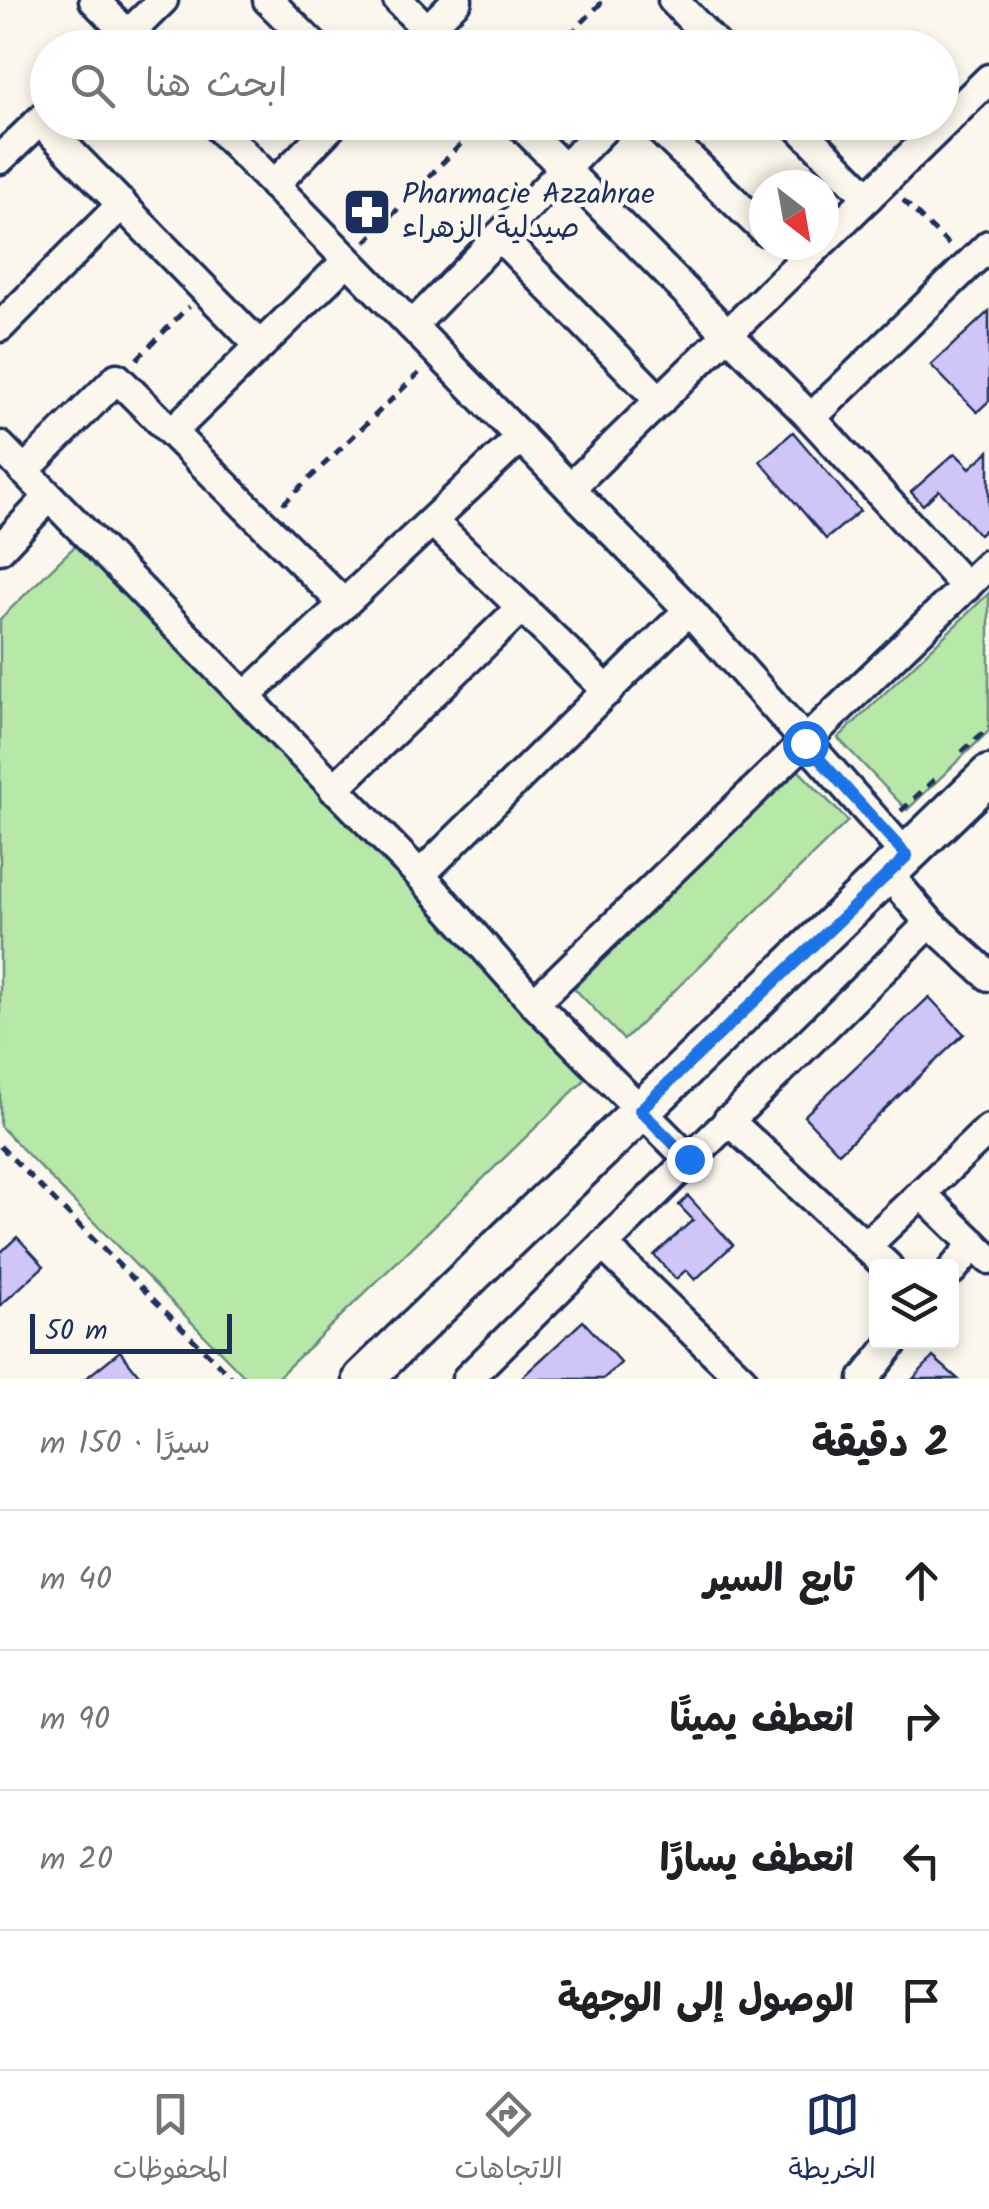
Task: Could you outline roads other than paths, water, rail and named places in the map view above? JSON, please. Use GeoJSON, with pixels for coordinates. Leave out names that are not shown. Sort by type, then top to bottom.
{"type":"FeatureCollection","features":[{"type":"Feature","properties":{"kind":"main road"},"geometry":{"type":"LineString","coordinates":[[363,1379],[989,775]]}},
{"type":"Feature","properties":{"kind":"street"},"geometry":{"type":"LineString","coordinates":[[94,0],[117,30]]}},
{"type":"Feature","properties":{"kind":"street"},"geometry":{"type":"LineString","coordinates":[[138,30],[163,0]]}},
{"type":"Feature","properties":{"kind":"street"},"geometry":{"type":"LineString","coordinates":[[268,0],[298,30]]}},
{"type":"Feature","properties":{"kind":"street"},"geometry":{"type":"LineString","coordinates":[[398,0],[419,30]]}},
{"type":"Feature","properties":{"kind":"street"},"geometry":{"type":"LineString","coordinates":[[435,30],[457,0]]}},
{"type":"Feature","properties":{"kind":"street"},"geometry":{"type":"LineString","coordinates":[[673,0],[694,30]]}},
{"type":"Feature","properties":{"kind":"street"},"geometry":{"type":"LineString","coordinates":[[959,108],[989,79]]}},
{"type":"Feature","properties":{"kind":"street"},"geometry":{"type":"LineString","coordinates":[[3,149],[30,128]]}},
{"type":"Feature","properties":{"kind":"street"},"geometry":{"type":"LineString","coordinates":[[65,140],[260,346]]}},
{"type":"Feature","properties":{"kind":"street"},"geometry":{"type":"LineString","coordinates":[[230,140],[689,610],[805,743],[898,865],[930,924],[989,976]]}},
{"type":"Feature","properties":{"kind":"street"},"geometry":{"type":"LineString","coordinates":[[274,185],[317,140]]}},
{"type":"Feature","properties":{"kind":"street"},"geometry":{"type":"LineString","coordinates":[[535,140],[811,418],[966,587]]}},
{"type":"Feature","properties":{"kind":"street"},"geometry":{"type":"LineString","coordinates":[[412,326],[592,140]]}},
{"type":"Feature","properties":{"kind":"street"},"geometry":{"type":"LineString","coordinates":[[671,140],[749,216]]}},
{"type":"Feature","properties":{"kind":"street"},"geometry":{"type":"LineString","coordinates":[[816,140],[876,189]]}},
{"type":"Feature","properties":{"kind":"street"},"geometry":{"type":"LineString","coordinates":[[839,221],[926,140]]}},
{"type":"Feature","properties":{"kind":"street"},"geometry":{"type":"LineString","coordinates":[[0,328],[122,204]]}},
{"type":"Feature","properties":{"kind":"street"},"geometry":{"type":"LineString","coordinates":[[498,236],[660,400]]}},
{"type":"Feature","properties":{"kind":"street"},"geometry":{"type":"LineString","coordinates":[[811,418],[979,254]]}},
{"type":"Feature","properties":{"kind":"street"},"geometry":{"type":"LineString","coordinates":[[570,488],[728,334],[796,260]]}},
{"type":"Feature","properties":{"kind":"street"},"geometry":{"type":"LineString","coordinates":[[172,432],[347,261]]}},
{"type":"Feature","properties":{"kind":"street"},"geometry":{"type":"LineString","coordinates":[[24,471],[117,378],[344,604]]}},
{"type":"Feature","properties":{"kind":"street"},"geometry":{"type":"LineString","coordinates":[[245,697],[521,437]]}},
{"type":"Feature","properties":{"kind":"street"},"geometry":{"type":"LineString","coordinates":[[0,446],[420,874],[534,1003],[689,1159]]}},
{"type":"Feature","properties":{"kind":"street"},"geometry":{"type":"LineString","coordinates":[[0,548],[49,497]]}},
{"type":"Feature","properties":{"kind":"street"},"geometry":{"type":"LineString","coordinates":[[433,522],[608,690]]}},
{"type":"Feature","properties":{"kind":"street"},"geometry":{"type":"LineString","coordinates":[[534,1003],[989,564]]}},
{"type":"Feature","properties":{"kind":"street"},"geometry":{"type":"LineString","coordinates":[[334,789],[521,608]]}},
{"type":"Feature","properties":{"kind":"street"},"geometry":{"type":"LineString","coordinates":[[420,874],[689,610]]}},
{"type":"Feature","properties":{"kind":"street"},"geometry":{"type":"LineString","coordinates":[[467,1379],[930,924]]}},
{"type":"Feature","properties":{"kind":"street"},"geometry":{"type":"LineString","coordinates":[[728,1120],[880,1259]]}},
{"type":"Feature","properties":{"kind":"street"},"geometry":{"type":"LineString","coordinates":[[866,1246],[989,1129]]}},
{"type":"Feature","properties":{"kind":"street"},"geometry":{"type":"LineString","coordinates":[[922,1194],[981,1251],[959,1265]]}},
{"type":"Feature","properties":{"kind":"street"},"geometry":{"type":"LineString","coordinates":[[604,1245],[733,1376]]}},
{"type":"Feature","properties":{"kind":"street"},"geometry":{"type":"LineString","coordinates":[[864,1379],[888,1349]]}},
{"type":"Feature","properties":{"kind":"place","name":"Pharmacie Azzahrae صيدلية الزهراء"},"geometry":{"type":"Point","coordinates":[367,212]}}]}
